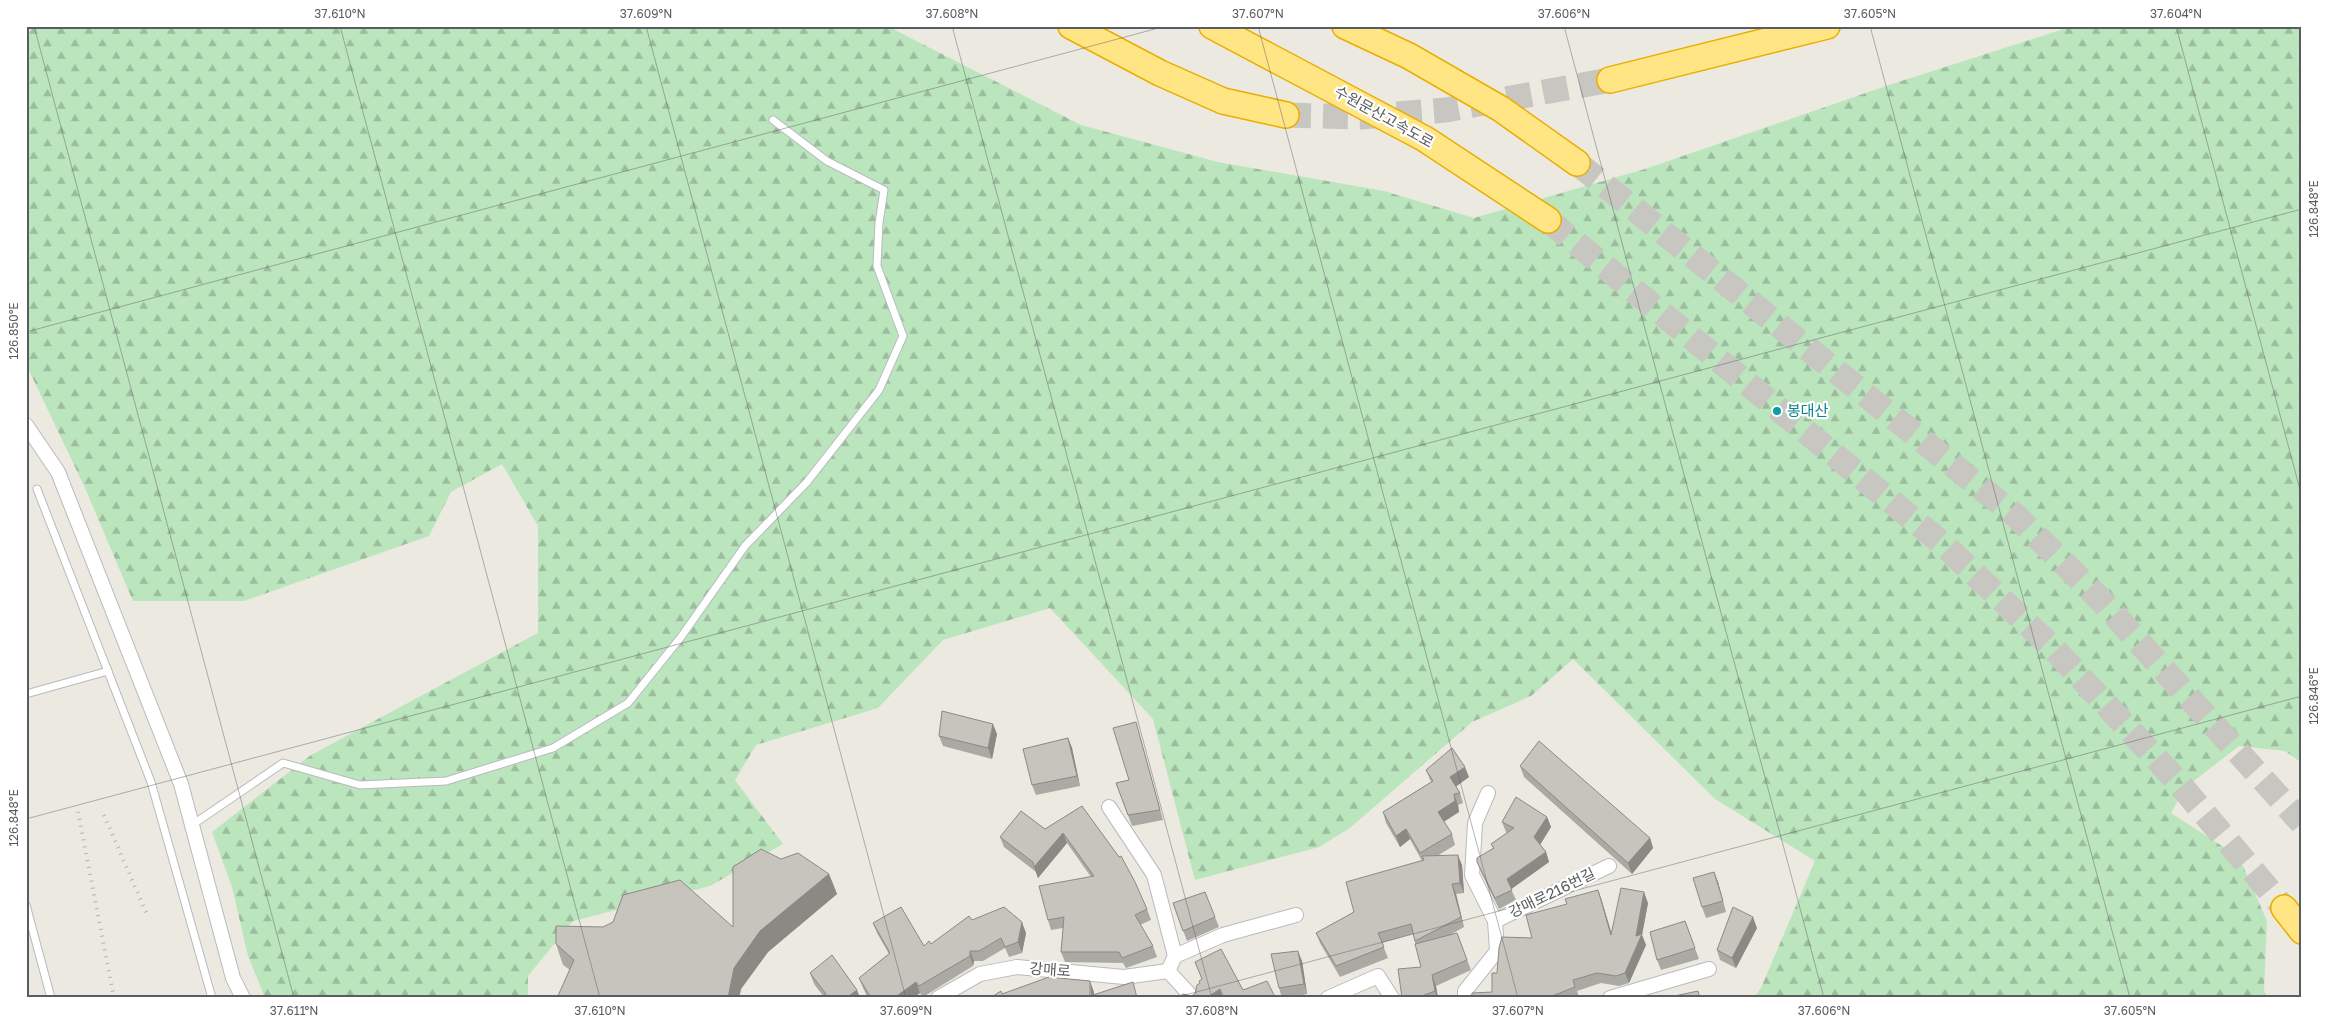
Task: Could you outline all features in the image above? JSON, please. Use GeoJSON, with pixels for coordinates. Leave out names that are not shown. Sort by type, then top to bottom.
{"type":"FeatureCollection","features":[{"type":"Feature","properties":{"kind":"highway"},"geometry":{"type":"LineString","coordinates":[[1070,26],[1160,73],[1223,101],[1286,115]]}},
{"type":"Feature","properties":{"kind":"highway","name":"수원문산고속도로"},"geometry":{"type":"LineString","coordinates":[[1212,26],[1425,139],[1548,220]]}},
{"type":"Feature","properties":{"kind":"highway"},"geometry":{"type":"LineString","coordinates":[[1345,26],[1409,56],[1501,109],[1576,163]]}},
{"type":"Feature","properties":{"kind":"highway"},"geometry":{"type":"LineString","coordinates":[[1610,80],[1828,26]]}},
{"type":"Feature","properties":{"kind":"highway"},"geometry":{"type":"LineString","coordinates":[[2284,908],[2302,931]]}},
{"type":"Feature","properties":{"kind":"street"},"geometry":{"type":"LineString","coordinates":[[26,426],[58,472],[181,784],[233,978],[243,998]]}},
{"type":"Feature","properties":{"kind":"street","name":"강매로216번길"},"geometry":{"type":"LineString","coordinates":[[1465,998],[1465,991],[1497,951],[1495,921],[1472,875],[1474,823],[1488,793]]}},
{"type":"Feature","properties":{"kind":"street"},"geometry":{"type":"LineString","coordinates":[[1110,807],[1154,874],[1175,956],[1168,971],[1193,998]]}},
{"type":"Feature","properties":{"kind":"street","name":"강매로216번길"},"geometry":{"type":"LineString","coordinates":[[1495,921],[1608,866]]}},
{"type":"Feature","properties":{"kind":"street"},"geometry":{"type":"LineString","coordinates":[[1175,956],[1223,935],[1296,916]]}},
{"type":"Feature","properties":{"kind":"street","name":"강매로"},"geometry":{"type":"LineString","coordinates":[[938,998],[980,974],[1017,967],[1124,977],[1168,971]]}},
{"type":"Feature","properties":{"kind":"street"},"geometry":{"type":"LineString","coordinates":[[1610,998],[1709,969]]}},
{"type":"Feature","properties":{"kind":"street"},"geometry":{"type":"LineString","coordinates":[[1328,998],[1378,976],[1392,998]]}},
{"type":"Feature","properties":{"kind":"lane"},"geometry":{"type":"LineString","coordinates":[[192,825],[283,763],[360,785],[446,780],[553,748],[628,703],[680,637],[745,546],[807,482],[879,390],[903,336],[877,266],[878,223],[884,190],[827,161],[773,120]]}},
{"type":"Feature","properties":{"kind":"lane"},"geometry":{"type":"LineString","coordinates":[[37,489],[151,782],[212,998]]}},
{"type":"Feature","properties":{"kind":"lane"},"geometry":{"type":"LineString","coordinates":[[26,694],[108,671]]}},
{"type":"Feature","properties":{"kind":"lane"},"geometry":{"type":"LineString","coordinates":[[26,905],[51,998]]}},
{"type":"Feature","properties":{"kind":"green space"},"geometry":{"type":"Polygon","coordinates":[[[32,26],[887,26],[1081,125],[1218,162],[1384,191],[1474,218],[1645,169],[1889,85],[2073,26],[2302,26],[2302,763],[2285,751],[2239,746],[2185,788],[2171,813],[2239,857],[2267,921],[2264,991],[2269,998],[1753,998],[1761,988],[1815,861],[1715,799],[1573,659],[1531,696],[1472,722],[1350,828],[1319,847],[1195,880],[1153,719],[1050,608],[943,640],[878,708],[756,745],[735,780],[783,844],[710,886],[573,921],[528,976],[528,998],[265,998],[248,956],[232,887],[212,832],[311,755],[538,633],[538,526],[502,464],[451,492],[429,536],[244,601],[133,601],[85,488],[26,364],[26,39],[32,26]]]}},
{"type":"Feature","properties":{"kind":"building"},"geometry":{"type":"Polygon","coordinates":[[[942,711],[993,724],[988,748],[939,736],[942,711]]]}},
{"type":"Feature","properties":{"kind":"building"},"geometry":{"type":"Polygon","coordinates":[[[1136,722],[1160,810],[1128,815],[1116,783],[1129,780],[1113,728],[1136,722]]]}},
{"type":"Feature","properties":{"kind":"building"},"geometry":{"type":"Polygon","coordinates":[[[1068,738],[1077,776],[1032,785],[1023,749],[1068,738]]]}},
{"type":"Feature","properties":{"kind":"building"},"geometry":{"type":"Polygon","coordinates":[[[1539,741],[1650,838],[1628,863],[1520,766],[1539,741]]]}},
{"type":"Feature","properties":{"kind":"building"},"geometry":{"type":"Polygon","coordinates":[[[1452,748],[1465,767],[1450,777],[1460,793],[1454,794],[1455,801],[1438,812],[1452,834],[1420,853],[1406,829],[1396,836],[1383,812],[1433,781],[1426,770],[1452,748]]]}},
{"type":"Feature","properties":{"kind":"building"},"geometry":{"type":"Polygon","coordinates":[[[1516,797],[1547,817],[1534,837],[1546,852],[1507,879],[1512,890],[1495,898],[1477,862],[1477,858],[1494,848],[1491,844],[1514,828],[1502,822],[1516,797]]]}},
{"type":"Feature","properties":{"kind":"building"},"geometry":{"type":"Polygon","coordinates":[[[1082,806],[1119,857],[1121,856],[1147,909],[1135,915],[1153,946],[1122,958],[1119,952],[1061,952],[1064,917],[1048,920],[1039,886],[1094,876],[1063,833],[1034,867],[1033,862],[1000,837],[1021,811],[1045,829],[1082,806]]]}},
{"type":"Feature","properties":{"kind":"building"},"geometry":{"type":"Polygon","coordinates":[[[761,849],[781,859],[798,853],[829,874],[760,931],[734,968],[728,998],[557,998],[574,960],[556,944],[556,926],[603,927],[613,922],[623,895],[680,880],[733,927],[733,867],[761,849]]]}},
{"type":"Feature","properties":{"kind":"building"},"geometry":{"type":"Polygon","coordinates":[[[1458,855],[1460,883],[1452,884],[1461,917],[1415,941],[1411,924],[1378,933],[1384,947],[1336,966],[1316,933],[1354,912],[1346,882],[1424,860],[1422,856],[1458,855]]]}},
{"type":"Feature","properties":{"kind":"building"},"geometry":{"type":"Polygon","coordinates":[[[1714,872],[1723,901],[1702,907],[1693,878],[1714,872]]]}},
{"type":"Feature","properties":{"kind":"building"},"geometry":{"type":"Polygon","coordinates":[[[1621,888],[1644,892],[1636,936],[1642,934],[1625,973],[1616,976],[1597,973],[1573,980],[1575,987],[1547,998],[1457,998],[1472,995],[1472,993],[1492,992],[1492,973],[1497,973],[1502,937],[1532,938],[1526,915],[1567,904],[1565,899],[1598,890],[1611,935],[1621,888]]]}},
{"type":"Feature","properties":{"kind":"building"},"geometry":{"type":"Polygon","coordinates":[[[1205,892],[1215,917],[1183,931],[1173,903],[1205,892]]]}},
{"type":"Feature","properties":{"kind":"building"},"geometry":{"type":"Polygon","coordinates":[[[901,907],[924,946],[929,941],[931,944],[969,916],[972,920],[1004,907],[1022,922],[1018,942],[1005,947],[1001,938],[979,951],[970,951],[970,956],[919,986],[916,982],[894,998],[871,998],[859,978],[890,953],[873,923],[901,907]]]}},
{"type":"Feature","properties":{"kind":"building"},"geometry":{"type":"Polygon","coordinates":[[[1733,907],[1753,917],[1732,958],[1717,950],[1733,907]]]}},
{"type":"Feature","properties":{"kind":"building"},"geometry":{"type":"Polygon","coordinates":[[[1685,921],[1695,948],[1657,960],[1650,932],[1685,921]]]}},
{"type":"Feature","properties":{"kind":"building"},"geometry":{"type":"Polygon","coordinates":[[[1457,933],[1467,960],[1432,975],[1435,991],[1417,998],[1402,998],[1398,969],[1421,967],[1415,944],[1457,933]]]}},
{"type":"Feature","properties":{"kind":"building"},"geometry":{"type":"Polygon","coordinates":[[[1221,949],[1243,990],[1267,981],[1275,997],[1224,998],[1220,989],[1206,998],[1178,998],[1183,994],[1191,996],[1195,994],[1197,985],[1202,979],[1195,962],[1221,949]]]}},
{"type":"Feature","properties":{"kind":"building"},"geometry":{"type":"Polygon","coordinates":[[[1298,951],[1304,984],[1279,988],[1271,954],[1298,951]]]}},
{"type":"Feature","properties":{"kind":"building"},"geometry":{"type":"Polygon","coordinates":[[[832,955],[857,990],[846,998],[823,998],[826,994],[810,973],[832,955]]]}},
{"type":"Feature","properties":{"kind":"building"},"geometry":{"type":"Polygon","coordinates":[[[1049,977],[1090,981],[1090,996],[1133,982],[1137,998],[990,998],[1001,991],[1002,994],[1049,977]]]}},
{"type":"Feature","properties":{"kind":"building"},"geometry":{"type":"Polygon","coordinates":[[[1698,991],[1700,998],[1665,998],[1698,991]]]}},
{"type":"Feature","properties":{"kind":"tunnel"},"geometry":{"type":"LineString","coordinates":[[1286,115],[1360,117],[1446,110],[1610,80]]}},
{"type":"Feature","properties":{"kind":"tunnel"},"geometry":{"type":"LineString","coordinates":[[1577,163],[2015,515],[2101,600],[2302,823]]}},
{"type":"Feature","properties":{"kind":"tunnel"},"geometry":{"type":"LineString","coordinates":[[1548,220],[1943,544],[2055,650],[2177,781],[2284,908]]}},
{"type":"Feature","properties":{"kind":"railway"},"geometry":{"type":"LineString","coordinates":[[78,812],[114,998]]}},
{"type":"Feature","properties":{"kind":"railway"},"geometry":{"type":"LineString","coordinates":[[104,815],[148,917]]}},
{"type":"Feature","properties":{"kind":"place","name":"봉대산"},"geometry":{"type":"Point","coordinates":[1777,411]}}]}
